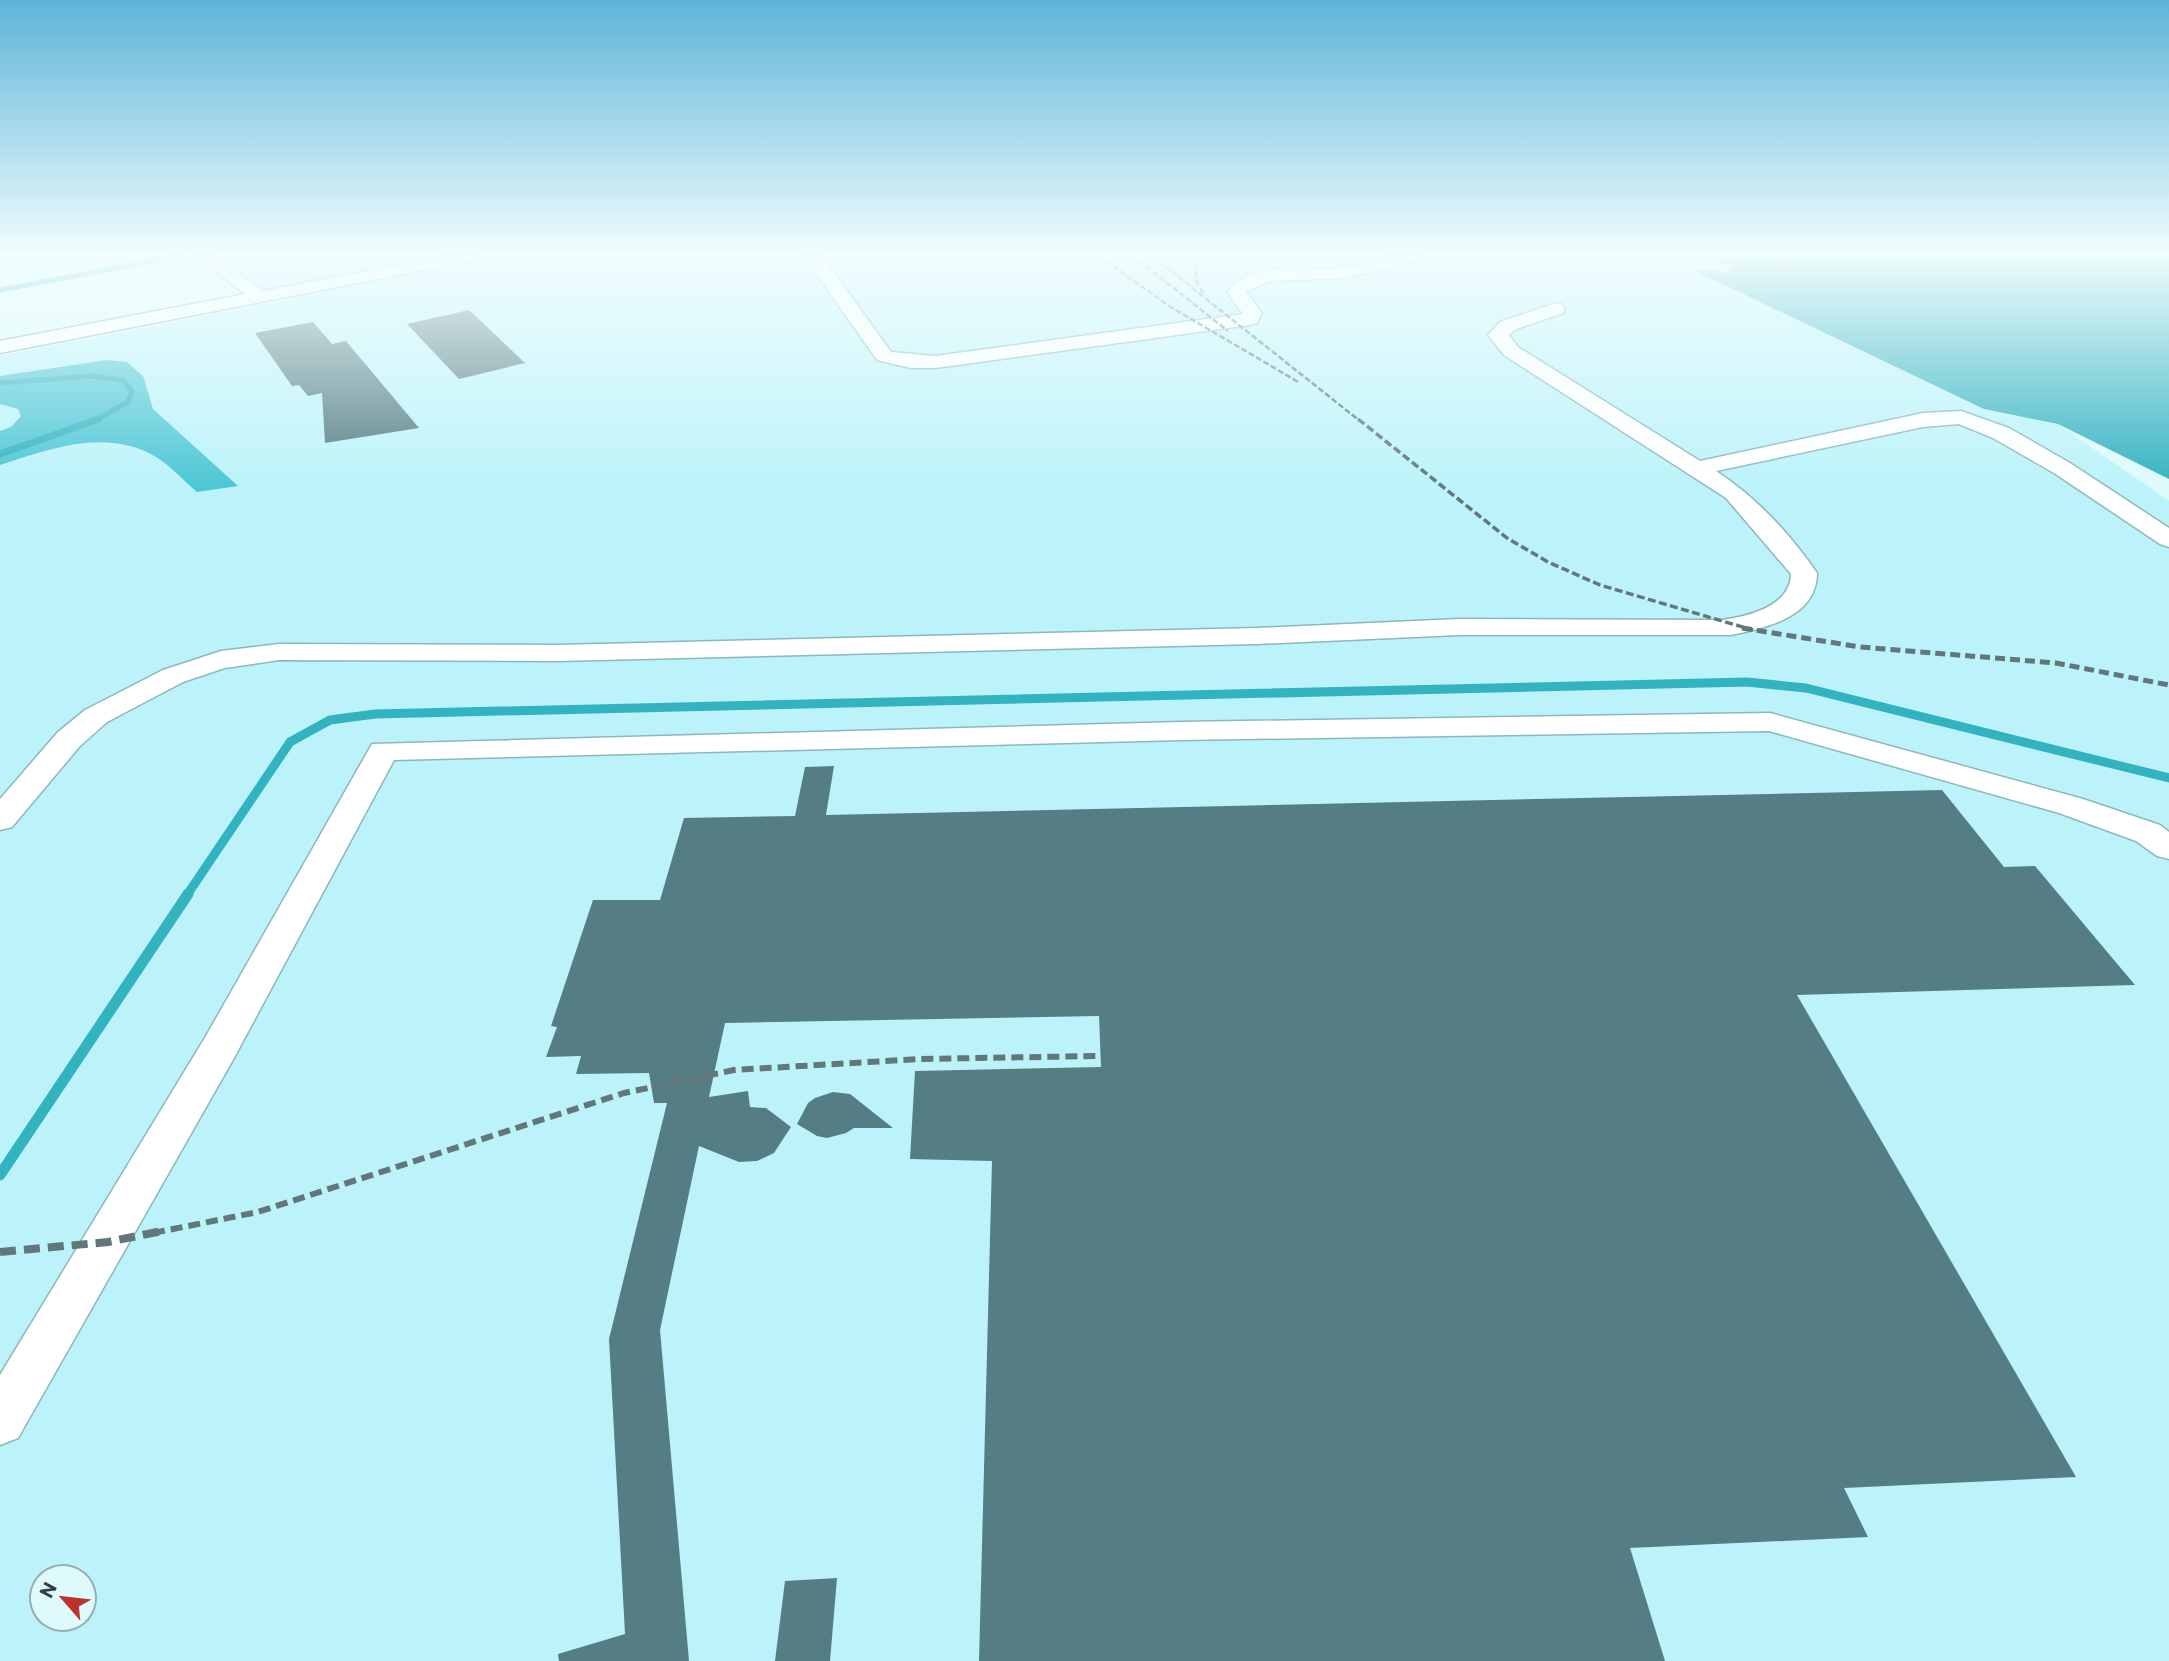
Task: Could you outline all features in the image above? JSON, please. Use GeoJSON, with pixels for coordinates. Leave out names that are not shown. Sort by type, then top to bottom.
{"type":"FeatureCollection","features":[{"type":"Feature","properties":{"kind":"street"},"geometry":{"type":"LineString","coordinates":[[0,347],[69,334]]}},
{"type":"Feature","properties":{"kind":"street"},"geometry":{"type":"LineString","coordinates":[[868,334],[884,356],[911,362],[935,362],[1144,334]]}},
{"type":"Feature","properties":{"kind":"street"},"geometry":{"type":"LineString","coordinates":[[0,820],[69,739],[96,716],[173,676],[221,660],[279,652],[558,653],[1257,636],[1459,627],[1722,628],[1735,627],[1787,608],[1802,592],[1804,573],[1776,537],[1734,493],[1700,468],[1511,351],[1499,334]]}},
{"type":"Feature","properties":{"kind":"street"},"geometry":{"type":"LineString","coordinates":[[1700,468],[1923,420],[1961,417],[2001,433],[2062,468],[2169,539]]}},
{"type":"Feature","properties":{"kind":"street"},"geometry":{"type":"LineString","coordinates":[[0,1421],[220,1047],[383,751],[1181,731],[1770,722],[2071,806],[2148,833],[2169,848]]}},
{"type":"Feature","properties":{"kind":"shaded area"},"geometry":{"type":"Polygon","coordinates":[[[114,334],[1827,334],[1984,409],[2058,424],[2169,501],[2169,1661],[0,1661],[0,356],[114,334]]]}},
{"type":"Feature","properties":{"kind":"shaded area"},"geometry":{"type":"Polygon","coordinates":[[[1826,334],[2169,334],[2169,479],[2058,424],[1984,409],[1826,334]]]}},
{"type":"Feature","properties":{"kind":"shaded area"},"geometry":{"type":"Polygon","coordinates":[[[107,360],[127,362],[143,376],[153,409],[238,486],[197,492],[151,454],[114,443],[76,444],[0,465],[0,431],[11,427],[21,416],[18,409],[0,404],[0,376],[107,360]]]}},
{"type":"Feature","properties":{"kind":"building"},"geometry":{"type":"Polygon","coordinates":[[[255,334],[323,334],[332,344],[346,341],[419,428],[325,443],[322,393],[308,396],[299,385],[292,386],[255,334]]]}},
{"type":"Feature","properties":{"kind":"building"},"geometry":{"type":"Polygon","coordinates":[[[416,334],[494,334],[525,363],[459,379],[416,334]]]}},
{"type":"Feature","properties":{"kind":"building"},"geometry":{"type":"Polygon","coordinates":[[[834,766],[826,815],[1942,790],[2004,867],[2035,866],[2135,985],[1797,995],[2076,1477],[1844,1488],[1868,1537],[1630,1548],[1665,1661],[979,1661],[992,1161],[910,1159],[915,1071],[1101,1067],[1099,1016],[725,1023],[709,1097],[748,1091],[750,1107],[766,1108],[791,1127],[774,1153],[757,1161],[739,1162],[699,1146],[660,1330],[689,1661],[559,1661],[558,1654],[625,1634],[609,1339],[667,1103],[654,1103],[649,1073],[576,1074],[581,1056],[546,1057],[557,1027],[551,1026],[593,900],[660,900],[684,818],[795,816],[805,767],[834,766]]]}},
{"type":"Feature","properties":{"kind":"building"},"geometry":{"type":"Polygon","coordinates":[[[833,1092],[850,1094],[893,1128],[854,1128],[827,1138],[817,1136],[797,1124],[808,1103],[833,1092]]]}},
{"type":"Feature","properties":{"kind":"building"},"geometry":{"type":"Polygon","coordinates":[[[837,1578],[830,1661],[775,1661],[785,1581],[837,1578]]]}},
{"type":"Feature","properties":{"kind":"waterway"},"geometry":{"type":"LineString","coordinates":[[0,383],[91,376],[123,380],[132,391],[128,402],[95,420]]}},
{"type":"Feature","properties":{"kind":"waterway"},"geometry":{"type":"LineString","coordinates":[[95,420],[99,419]]}},
{"type":"Feature","properties":{"kind":"waterway"},"geometry":{"type":"LineString","coordinates":[[0,454],[95,420]]}},
{"type":"Feature","properties":{"kind":"waterway"},"geometry":{"type":"LineString","coordinates":[[187,895],[290,742],[330,720],[375,714],[1747,682],[1806,688],[2169,778]]}},
{"type":"Feature","properties":{"kind":"waterway"},"geometry":{"type":"LineString","coordinates":[[0,1175],[188,894]]}},
{"type":"Feature","properties":{"kind":"railway"},"geometry":{"type":"LineString","coordinates":[[1216,334],[1300,383]]}},
{"type":"Feature","properties":{"kind":"railway"},"geometry":{"type":"LineString","coordinates":[[1250,334],[1360,421]]}},
{"type":"Feature","properties":{"kind":"railway"},"geometry":{"type":"LineString","coordinates":[[1358,419],[1507,538],[1548,562],[1600,585],[1751,629]]}},
{"type":"Feature","properties":{"kind":"railway"},"geometry":{"type":"LineString","coordinates":[[1742,628],[1751,629]]}},
{"type":"Feature","properties":{"kind":"railway"},"geometry":{"type":"LineString","coordinates":[[1751,629],[1860,647],[2056,663],[2169,685]]}},
{"type":"Feature","properties":{"kind":"railway"},"geometry":{"type":"LineString","coordinates":[[153,1233],[258,1212],[624,1093],[734,1070],[920,1059],[1097,1056]]}},
{"type":"Feature","properties":{"kind":"railway"},"geometry":{"type":"LineString","coordinates":[[0,1252],[108,1242],[162,1231]]}}]}
